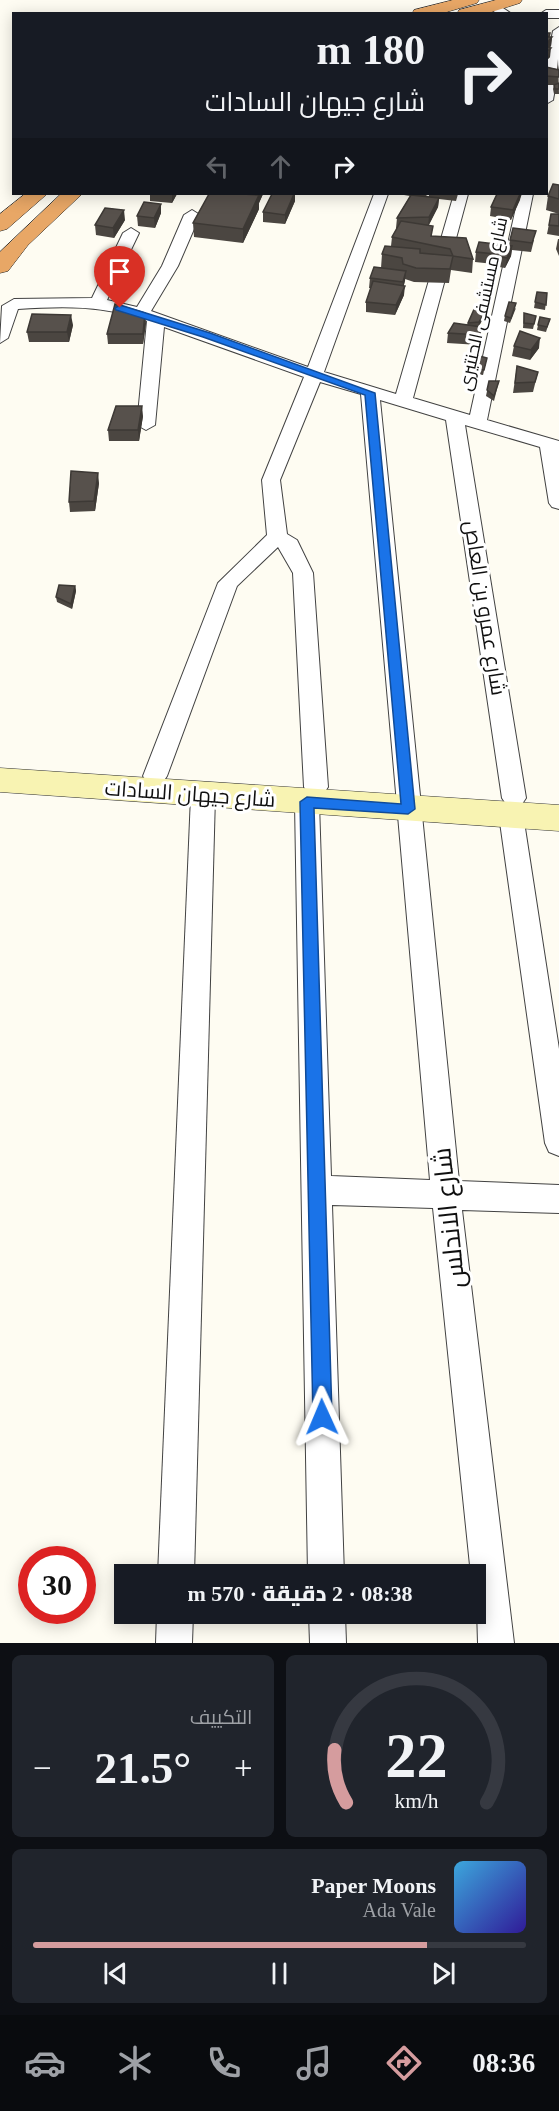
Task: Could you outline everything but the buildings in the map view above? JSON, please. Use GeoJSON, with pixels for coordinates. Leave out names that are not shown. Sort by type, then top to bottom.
{"type":"FeatureCollection","features":[{"type":"Feature","properties":{"kind":"highway"},"geometry":{"type":"LineString","coordinates":[[427,12],[471,0]]}},
{"type":"Feature","properties":{"kind":"highway"},"geometry":{"type":"LineString","coordinates":[[482,12],[500,10],[514,0]]}},
{"type":"Feature","properties":{"kind":"highway"},"geometry":{"type":"LineString","coordinates":[[0,225],[35,195]]}},
{"type":"Feature","properties":{"kind":"highway"},"geometry":{"type":"LineString","coordinates":[[0,266],[21,241],[71,195]]}},
{"type":"Feature","properties":{"kind":"highway"},"geometry":{"type":"LineString","coordinates":[[0,245],[21,241]]}},
{"type":"Feature","properties":{"kind":"main road","name":"شارع جيهان السادات"},"geometry":{"type":"LineString","coordinates":[[0,766],[155,776],[312,795],[513,807],[559,818]]}},
{"type":"Feature","properties":{"kind":"main road","name":"شارع جيهان السادات"},"geometry":{"type":"LineString","coordinates":[[0,780],[203,795],[312,795]]}},
{"type":"Feature","properties":{"kind":"main road","name":"شارع جيهان السادات"},"geometry":{"type":"LineString","coordinates":[[513,807],[559,800]]}},
{"type":"Feature","properties":{"kind":"street"},"geometry":{"type":"LineString","coordinates":[[548,89],[559,31]]}},
{"type":"Feature","properties":{"kind":"street"},"geometry":{"type":"LineString","coordinates":[[277,537],[271,480],[314,375],[381,195]]}},
{"type":"Feature","properties":{"kind":"street"},"geometry":{"type":"LineString","coordinates":[[403,402],[461,195]]}},
{"type":"Feature","properties":{"kind":"street","name":"شارع مستشفى الحنتيرى"},"geometry":{"type":"LineString","coordinates":[[477,424],[526,195]]}},
{"type":"Feature","properties":{"kind":"street"},"geometry":{"type":"LineString","coordinates":[[146,425],[149,316],[192,215]]}},
{"type":"Feature","properties":{"kind":"street"},"geometry":{"type":"LineString","coordinates":[[98,303],[131,233]]}},
{"type":"Feature","properties":{"kind":"street"},"geometry":{"type":"LineString","coordinates":[[0,338],[8,309],[14,304],[69,301],[98,303],[149,316],[370,393],[556,444],[559,503]]}},
{"type":"Feature","properties":{"kind":"street","name":"شارع الاندلس"},"geometry":{"type":"LineString","coordinates":[[370,393],[446,1195],[496,1643]]}},
{"type":"Feature","properties":{"kind":"street","name":"شارع عمرو بن العاص"},"geometry":{"type":"LineString","coordinates":[[455,417],[513,807],[559,1143]]}},
{"type":"Feature","properties":{"kind":"street"},"geometry":{"type":"LineString","coordinates":[[155,776],[228,583],[277,537]]}},
{"type":"Feature","properties":{"kind":"street"},"geometry":{"type":"LineString","coordinates":[[277,537],[290,545],[303,573],[312,795],[316,1190],[326,1564]]}},
{"type":"Feature","properties":{"kind":"street"},"geometry":{"type":"LineString","coordinates":[[176,1564],[203,795]]}},
{"type":"Feature","properties":{"kind":"street"},"geometry":{"type":"LineString","coordinates":[[316,1190],[559,1199]]}},
{"type":"Feature","properties":{"kind":"street"},"geometry":{"type":"LineString","coordinates":[[174,1643],[175,1624]]}},
{"type":"Feature","properties":{"kind":"street"},"geometry":{"type":"LineString","coordinates":[[327,1624],[328,1643]]}},
{"type":"Feature","properties":{"kind":"route"},"geometry":{"type":"LineString","coordinates":[[120,308],[207,335],[314,375],[370,393],[408,809],[307,802],[322,1417]]}}]}
